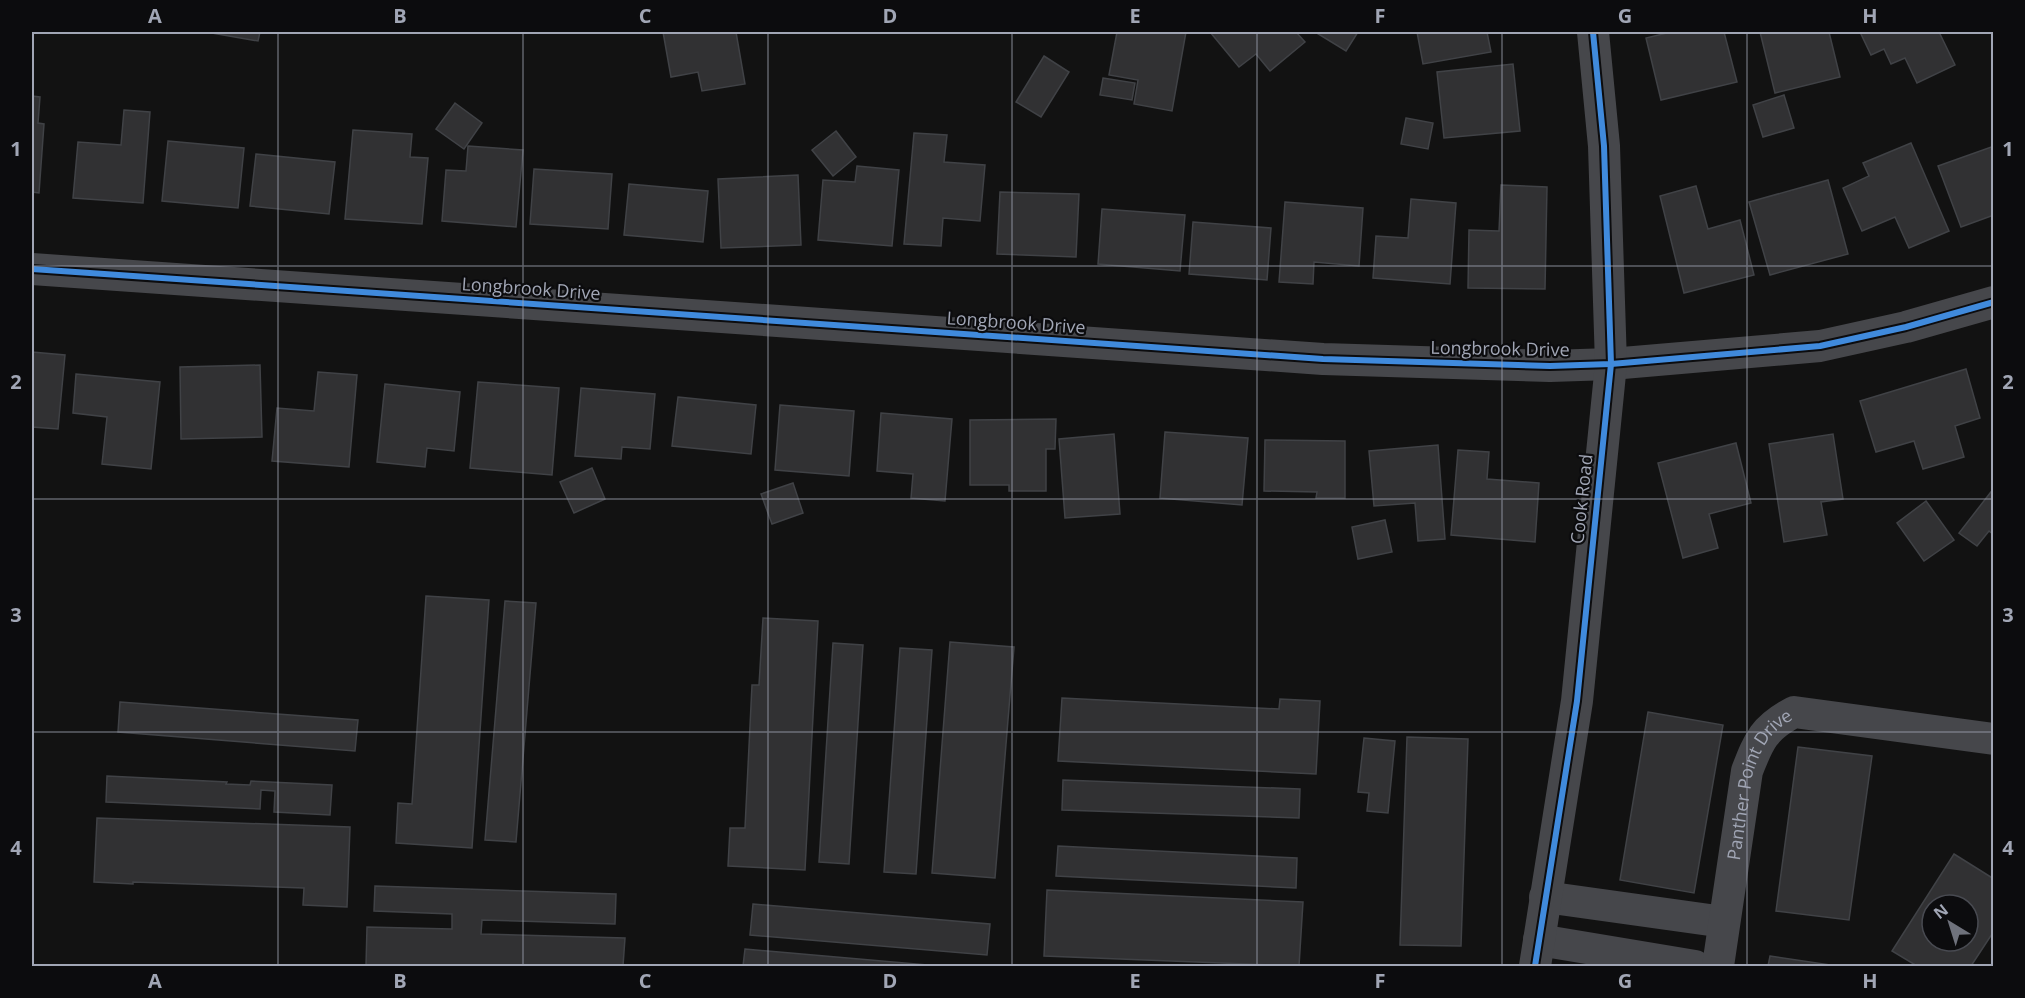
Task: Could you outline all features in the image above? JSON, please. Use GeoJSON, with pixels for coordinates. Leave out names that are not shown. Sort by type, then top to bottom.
{"type":"FeatureCollection","features":[{"type":"Feature","properties":{"kind":"street","name":"Cook Road"},"geometry":{"type":"LineString","coordinates":[[1537,953],[1576,701],[1611,364],[1604,146],[1593,32]]}},
{"type":"Feature","properties":{"kind":"street","name":"Longbrook Drive"},"geometry":{"type":"LineString","coordinates":[[32,269],[1323,359],[1550,366],[1611,364],[1820,346],[1906,327],[1994,302]]}},
{"type":"Feature","properties":{"kind":"street","name":"Panther Point Drive"},"geometry":{"type":"LineString","coordinates":[[1718,966],[1747,771],[1758,743],[1774,723],[1794,712],[1994,739]]}},
{"type":"Feature","properties":{"kind":"street"},"geometry":{"type":"LineString","coordinates":[[1545,897],[1724,922]]}},
{"type":"Feature","properties":{"kind":"street"},"geometry":{"type":"LineString","coordinates":[[1537,953],[1695,966]]}},
{"type":"Feature","properties":{"kind":"building"},"geometry":{"type":"Polygon","coordinates":[[[206,32],[260,32],[258,41],[206,32]]]}},
{"type":"Feature","properties":{"kind":"building"},"geometry":{"type":"Polygon","coordinates":[[[663,32],[736,32],[745,84],[702,91],[698,72],[671,77],[663,32]]]}},
{"type":"Feature","properties":{"kind":"building"},"geometry":{"type":"Polygon","coordinates":[[[1117,32],[1186,32],[1172,111],[1134,104],[1138,80],[1109,75],[1117,32]]]}},
{"type":"Feature","properties":{"kind":"building"},"geometry":{"type":"Polygon","coordinates":[[[1210,32],[1296,32],[1305,42],[1270,71],[1256,54],[1239,67],[1210,32]]]}},
{"type":"Feature","properties":{"kind":"building"},"geometry":{"type":"Polygon","coordinates":[[[1315,32],[1358,32],[1346,51],[1315,32]]]}},
{"type":"Feature","properties":{"kind":"building"},"geometry":{"type":"Polygon","coordinates":[[[1417,32],[1487,32],[1491,52],[1423,64],[1417,32]]]}},
{"type":"Feature","properties":{"kind":"building"},"geometry":{"type":"Polygon","coordinates":[[[1671,32],[1724,32],[1737,82],[1661,100],[1646,38],[1671,32]]]}},
{"type":"Feature","properties":{"kind":"building"},"geometry":{"type":"Polygon","coordinates":[[[1760,32],[1829,32],[1840,77],[1775,93],[1760,32]]]}},
{"type":"Feature","properties":{"kind":"building"},"geometry":{"type":"Polygon","coordinates":[[[1860,32],[1939,32],[1955,65],[1917,83],[1905,58],[1891,64],[1884,49],[1871,55],[1860,32]]]}},
{"type":"Feature","properties":{"kind":"building"},"geometry":{"type":"Polygon","coordinates":[[[1044,56],[1069,72],[1041,117],[1016,102],[1044,56]]]}},
{"type":"Feature","properties":{"kind":"building"},"geometry":{"type":"Polygon","coordinates":[[[1513,64],[1520,131],[1444,138],[1437,72],[1513,64]]]}},
{"type":"Feature","properties":{"kind":"building"},"geometry":{"type":"Polygon","coordinates":[[[1103,78],[1135,83],[1132,100],[1100,95],[1103,78]]]}},
{"type":"Feature","properties":{"kind":"building"},"geometry":{"type":"Polygon","coordinates":[[[1784,95],[1794,128],[1763,137],[1753,105],[1784,95]]]}},
{"type":"Feature","properties":{"kind":"building"},"geometry":{"type":"Polygon","coordinates":[[[32,96],[40,97],[38,123],[44,124],[39,193],[32,192],[32,96]]]}},
{"type":"Feature","properties":{"kind":"building"},"geometry":{"type":"Polygon","coordinates":[[[455,103],[482,123],[464,149],[436,129],[455,103]]]}},
{"type":"Feature","properties":{"kind":"building"},"geometry":{"type":"Polygon","coordinates":[[[124,110],[150,112],[143,203],[73,198],[78,142],[121,145],[124,110]]]}},
{"type":"Feature","properties":{"kind":"building"},"geometry":{"type":"Polygon","coordinates":[[[1406,118],[1433,123],[1428,149],[1401,144],[1406,118]]]}},
{"type":"Feature","properties":{"kind":"building"},"geometry":{"type":"Polygon","coordinates":[[[353,130],[412,134],[410,157],[428,158],[422,224],[345,219],[353,130]]]}},
{"type":"Feature","properties":{"kind":"building"},"geometry":{"type":"Polygon","coordinates":[[[836,131],[856,157],[833,176],[812,150],[836,131]]]}},
{"type":"Feature","properties":{"kind":"building"},"geometry":{"type":"Polygon","coordinates":[[[914,133],[947,135],[944,162],[985,165],[980,221],[943,218],[941,246],[904,244],[914,133]]]}},
{"type":"Feature","properties":{"kind":"building"},"geometry":{"type":"Polygon","coordinates":[[[168,141],[244,148],[238,208],[162,201],[168,141]]]}},
{"type":"Feature","properties":{"kind":"building"},"geometry":{"type":"Polygon","coordinates":[[[1911,143],[1949,231],[1909,248],[1895,217],[1862,231],[1843,188],[1869,176],[1863,163],[1911,143]]]}},
{"type":"Feature","properties":{"kind":"building"},"geometry":{"type":"Polygon","coordinates":[[[468,146],[523,150],[516,227],[442,221],[446,170],[466,171],[468,146]]]}},
{"type":"Feature","properties":{"kind":"building"},"geometry":{"type":"Polygon","coordinates":[[[1994,146],[1994,215],[1961,227],[1938,166],[1994,146]]]}},
{"type":"Feature","properties":{"kind":"building"},"geometry":{"type":"Polygon","coordinates":[[[256,154],[335,162],[329,214],[250,206],[256,154]]]}},
{"type":"Feature","properties":{"kind":"building"},"geometry":{"type":"Polygon","coordinates":[[[857,166],[899,170],[892,246],[818,240],[823,180],[855,182],[857,166]]]}},
{"type":"Feature","properties":{"kind":"building"},"geometry":{"type":"Polygon","coordinates":[[[534,169],[612,174],[608,229],[530,224],[534,169]]]}},
{"type":"Feature","properties":{"kind":"building"},"geometry":{"type":"Polygon","coordinates":[[[798,175],[801,245],[721,248],[718,179],[798,175]]]}},
{"type":"Feature","properties":{"kind":"building"},"geometry":{"type":"Polygon","coordinates":[[[1828,180],[1848,254],[1770,275],[1749,202],[1828,180]]]}},
{"type":"Feature","properties":{"kind":"building"},"geometry":{"type":"Polygon","coordinates":[[[629,184],[708,191],[703,242],[624,235],[629,184]]]}},
{"type":"Feature","properties":{"kind":"building"},"geometry":{"type":"Polygon","coordinates":[[[1501,185],[1547,187],[1545,289],[1468,288],[1469,230],[1499,231],[1501,185]]]}},
{"type":"Feature","properties":{"kind":"building"},"geometry":{"type":"Polygon","coordinates":[[[1696,186],[1708,229],[1740,220],[1754,275],[1684,293],[1660,196],[1696,186]]]}},
{"type":"Feature","properties":{"kind":"building"},"geometry":{"type":"Polygon","coordinates":[[[1000,192],[1079,194],[1076,257],[997,254],[1000,192]]]}},
{"type":"Feature","properties":{"kind":"building"},"geometry":{"type":"Polygon","coordinates":[[[1411,199],[1456,203],[1450,284],[1373,278],[1376,236],[1408,238],[1411,199]]]}},
{"type":"Feature","properties":{"kind":"building"},"geometry":{"type":"Polygon","coordinates":[[[1285,202],[1363,208],[1359,266],[1314,262],[1313,284],[1279,282],[1285,202]]]}},
{"type":"Feature","properties":{"kind":"building"},"geometry":{"type":"Polygon","coordinates":[[[1102,209],[1185,215],[1180,271],[1098,264],[1102,209]]]}},
{"type":"Feature","properties":{"kind":"building"},"geometry":{"type":"Polygon","coordinates":[[[1193,222],[1271,228],[1267,280],[1189,274],[1193,222]]]}},
{"type":"Feature","properties":{"kind":"building"},"geometry":{"type":"Polygon","coordinates":[[[32,352],[65,355],[58,429],[32,427],[32,352]]]}},
{"type":"Feature","properties":{"kind":"building"},"geometry":{"type":"Polygon","coordinates":[[[260,365],[262,437],[181,439],[180,367],[260,365]]]}},
{"type":"Feature","properties":{"kind":"building"},"geometry":{"type":"Polygon","coordinates":[[[1966,369],[1980,418],[1955,426],[1964,457],[1923,469],[1914,441],[1876,452],[1860,401],[1966,369]]]}},
{"type":"Feature","properties":{"kind":"building"},"geometry":{"type":"Polygon","coordinates":[[[318,372],[357,375],[349,467],[272,461],[277,408],[314,411],[318,372]]]}},
{"type":"Feature","properties":{"kind":"building"},"geometry":{"type":"Polygon","coordinates":[[[76,374],[160,382],[151,469],[102,464],[107,417],[73,413],[76,374]]]}},
{"type":"Feature","properties":{"kind":"building"},"geometry":{"type":"Polygon","coordinates":[[[478,382],[559,388],[552,475],[470,468],[478,382]]]}},
{"type":"Feature","properties":{"kind":"building"},"geometry":{"type":"Polygon","coordinates":[[[385,384],[460,392],[454,451],[427,448],[425,467],[377,462],[385,384]]]}},
{"type":"Feature","properties":{"kind":"building"},"geometry":{"type":"Polygon","coordinates":[[[581,388],[655,394],[650,449],[622,447],[621,459],[575,456],[581,388]]]}},
{"type":"Feature","properties":{"kind":"building"},"geometry":{"type":"Polygon","coordinates":[[[678,397],[756,405],[751,454],[672,446],[678,397]]]}},
{"type":"Feature","properties":{"kind":"building"},"geometry":{"type":"Polygon","coordinates":[[[780,405],[854,411],[849,476],[775,470],[780,405]]]}},
{"type":"Feature","properties":{"kind":"building"},"geometry":{"type":"Polygon","coordinates":[[[881,413],[952,419],[945,501],[911,498],[913,474],[877,471],[881,413]]]}},
{"type":"Feature","properties":{"kind":"building"},"geometry":{"type":"Polygon","coordinates":[[[1056,419],[1055,449],[1046,449],[1046,491],[1009,491],[1009,485],[970,485],[970,420],[1056,419]]]}},
{"type":"Feature","properties":{"kind":"building"},"geometry":{"type":"Polygon","coordinates":[[[1165,432],[1248,438],[1242,505],[1160,498],[1165,432]]]}},
{"type":"Feature","properties":{"kind":"building"},"geometry":{"type":"Polygon","coordinates":[[[1114,434],[1120,514],[1065,518],[1059,439],[1114,434]]]}},
{"type":"Feature","properties":{"kind":"building"},"geometry":{"type":"Polygon","coordinates":[[[1833,434],[1843,499],[1821,502],[1827,535],[1784,542],[1769,444],[1833,434]]]}},
{"type":"Feature","properties":{"kind":"building"},"geometry":{"type":"Polygon","coordinates":[[[1265,440],[1345,441],[1345,498],[1316,498],[1317,492],[1264,491],[1265,440]]]}},
{"type":"Feature","properties":{"kind":"building"},"geometry":{"type":"Polygon","coordinates":[[[1736,443],[1751,503],[1709,514],[1718,548],[1683,558],[1658,463],[1736,443]]]}},
{"type":"Feature","properties":{"kind":"building"},"geometry":{"type":"Polygon","coordinates":[[[1438,445],[1445,539],[1418,541],[1415,503],[1374,506],[1369,451],[1438,445]]]}},
{"type":"Feature","properties":{"kind":"building"},"geometry":{"type":"Polygon","coordinates":[[[1458,450],[1489,452],[1487,479],[1539,483],[1535,542],[1451,535],[1458,450]]]}},
{"type":"Feature","properties":{"kind":"building"},"geometry":{"type":"Polygon","coordinates":[[[592,468],[605,499],[574,513],[560,482],[592,468]]]}},
{"type":"Feature","properties":{"kind":"building"},"geometry":{"type":"Polygon","coordinates":[[[793,483],[803,513],[772,524],[761,494],[793,483]]]}},
{"type":"Feature","properties":{"kind":"building"},"geometry":{"type":"Polygon","coordinates":[[[1994,488],[1994,535],[1989,531],[1977,546],[1959,533],[1994,488]]]}},
{"type":"Feature","properties":{"kind":"building"},"geometry":{"type":"Polygon","coordinates":[[[1926,501],[1954,540],[1924,561],[1897,523],[1926,501]]]}},
{"type":"Feature","properties":{"kind":"building"},"geometry":{"type":"Polygon","coordinates":[[[1385,520],[1392,552],[1358,559],[1352,527],[1385,520]]]}},
{"type":"Feature","properties":{"kind":"building"},"geometry":{"type":"Polygon","coordinates":[[[426,596],[489,600],[472,848],[396,843],[398,803],[412,804],[426,596]]]}},
{"type":"Feature","properties":{"kind":"building"},"geometry":{"type":"Polygon","coordinates":[[[505,601],[536,603],[516,842],[485,840],[505,601]]]}},
{"type":"Feature","properties":{"kind":"building"},"geometry":{"type":"Polygon","coordinates":[[[763,618],[818,621],[805,870],[728,866],[730,828],[745,828],[752,685],[759,685],[763,618]]]}},
{"type":"Feature","properties":{"kind":"building"},"geometry":{"type":"Polygon","coordinates":[[[950,642],[1014,647],[995,878],[932,873],[950,642]]]}},
{"type":"Feature","properties":{"kind":"building"},"geometry":{"type":"Polygon","coordinates":[[[833,643],[863,645],[849,864],[819,862],[833,643]]]}},
{"type":"Feature","properties":{"kind":"building"},"geometry":{"type":"Polygon","coordinates":[[[900,648],[932,650],[916,874],[884,872],[900,648]]]}},
{"type":"Feature","properties":{"kind":"building"},"geometry":{"type":"Polygon","coordinates":[[[1062,698],[1279,709],[1280,699],[1320,701],[1316,774],[1058,761],[1062,698]]]}},
{"type":"Feature","properties":{"kind":"building"},"geometry":{"type":"Polygon","coordinates":[[[120,702],[358,720],[355,751],[118,732],[120,702]]]}},
{"type":"Feature","properties":{"kind":"building"},"geometry":{"type":"Polygon","coordinates":[[[1648,712],[1723,725],[1694,893],[1620,880],[1648,712]]]}},
{"type":"Feature","properties":{"kind":"building"},"geometry":{"type":"Polygon","coordinates":[[[1407,737],[1468,739],[1461,946],[1400,945],[1407,737]]]}},
{"type":"Feature","properties":{"kind":"building"},"geometry":{"type":"Polygon","coordinates":[[[1364,738],[1395,741],[1388,813],[1367,811],[1369,793],[1358,792],[1364,738]]]}},
{"type":"Feature","properties":{"kind":"building"},"geometry":{"type":"Polygon","coordinates":[[[1798,747],[1872,756],[1849,920],[1776,911],[1798,747]]]}},
{"type":"Feature","properties":{"kind":"building"},"geometry":{"type":"Polygon","coordinates":[[[107,776],[250,785],[251,781],[332,785],[330,815],[274,812],[275,791],[261,790],[260,809],[106,802],[107,776]]]}},
{"type":"Feature","properties":{"kind":"building"},"geometry":{"type":"Polygon","coordinates":[[[1063,780],[1300,789],[1299,818],[1062,810],[1063,780]]]}},
{"type":"Feature","properties":{"kind":"building"},"geometry":{"type":"Polygon","coordinates":[[[97,818],[350,827],[347,907],[303,905],[304,888],[94,882],[97,818]]]}},
{"type":"Feature","properties":{"kind":"building"},"geometry":{"type":"Polygon","coordinates":[[[1058,846],[1297,858],[1296,888],[1056,876],[1058,846]]]}},
{"type":"Feature","properties":{"kind":"building"},"geometry":{"type":"Polygon","coordinates":[[[1954,854],[1994,879],[1994,931],[1980,952],[1980,893],[1929,893],[1954,854]]]}},
{"type":"Feature","properties":{"kind":"building"},"geometry":{"type":"Polygon","coordinates":[[[375,886],[616,894],[615,924],[482,920],[481,934],[625,938],[623,966],[366,966],[367,927],[452,929],[452,914],[374,911],[375,886]]]}},
{"type":"Feature","properties":{"kind":"building"},"geometry":{"type":"Polygon","coordinates":[[[1047,890],[1303,902],[1299,966],[1044,956],[1047,890]]]}},
{"type":"Feature","properties":{"kind":"building"},"geometry":{"type":"Polygon","coordinates":[[[753,904],[990,924],[987,955],[750,935],[753,904]]]}},
{"type":"Feature","properties":{"kind":"building"},"geometry":{"type":"Polygon","coordinates":[[[1920,907],[1920,953],[1980,953],[1971,966],[1917,966],[1892,951],[1920,907]]]}},
{"type":"Feature","properties":{"kind":"building"},"geometry":{"type":"Polygon","coordinates":[[[745,949],[939,966],[743,966],[745,949]]]}},
{"type":"Feature","properties":{"kind":"building"},"geometry":{"type":"Polygon","coordinates":[[[1770,956],[1837,966],[1768,966],[1770,956]]]}},
{"type":"Feature","properties":{"kind":"cycle path"},"geometry":{"type":"LineString","coordinates":[[1535,966],[1577,701],[1611,364],[1604,146],[1593,32]]}},
{"type":"Feature","properties":{"kind":"cycle path"},"geometry":{"type":"LineString","coordinates":[[32,269],[1323,359],[1550,366],[1611,364],[1820,346],[1906,327],[1994,302]]}}]}
